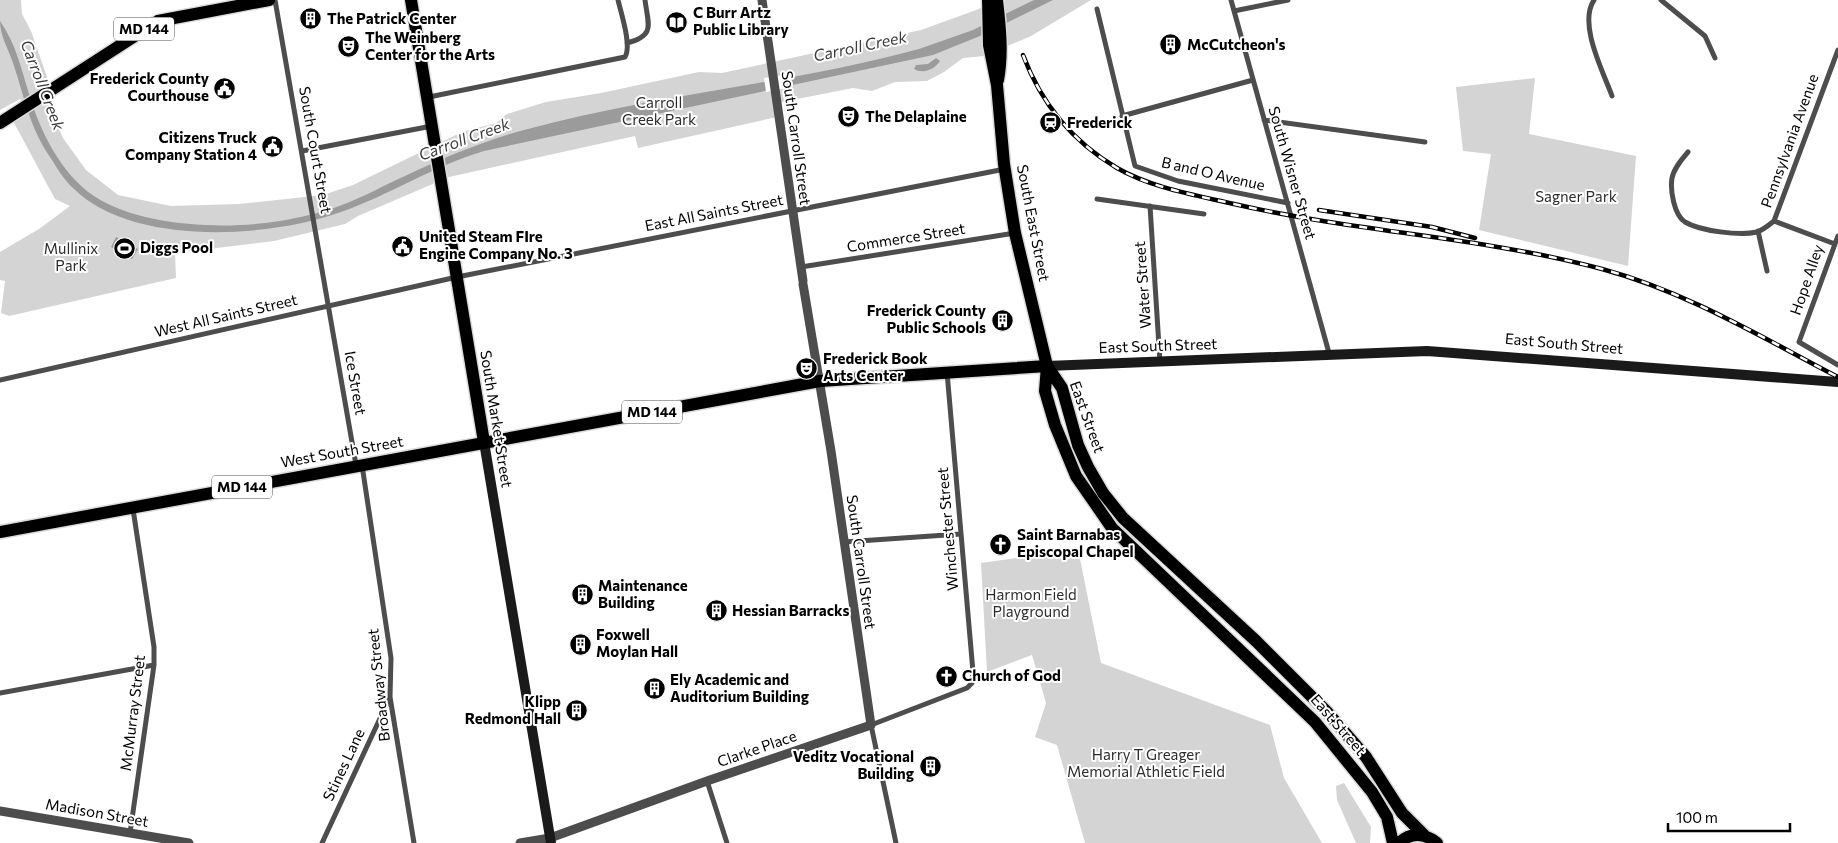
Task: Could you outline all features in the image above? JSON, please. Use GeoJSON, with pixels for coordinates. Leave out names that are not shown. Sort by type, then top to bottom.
{"type":"FeatureCollection","features":[{"type":"Feature","properties":{"kind":"main road","name":"MD 144"},"geometry":{"type":"LineString","coordinates":[[0,123],[158,21],[269,0]]}},
{"type":"Feature","properties":{"kind":"main road","name":"South Market Street"},"geometry":{"type":"LineString","coordinates":[[411,0],[429,97],[438,163],[551,841]]}},
{"type":"Feature","properties":{"kind":"main road","name":"South East Street"},"geometry":{"type":"LineString","coordinates":[[988,0],[1001,67],[997,85],[1005,169],[1015,233],[1047,366]]}},
{"type":"Feature","properties":{"kind":"main road","name":"South East Street"},"geometry":{"type":"LineString","coordinates":[[993,18],[997,0]]}},
{"type":"Feature","properties":{"kind":"main road","name":"East South Street"},"geometry":{"type":"LineString","coordinates":[[484,442],[820,381],[1047,366],[1427,350],[1838,382]]}},
{"type":"Feature","properties":{"kind":"main road","name":"East Street"},"geometry":{"type":"LineString","coordinates":[[1047,366],[1062,388],[1078,445],[1088,467],[1104,494],[1123,518],[1263,648],[1327,712],[1366,757],[1402,813],[1424,835],[1437,843]]}},
{"type":"Feature","properties":{"kind":"main road","name":"East Street"},"geometry":{"type":"LineString","coordinates":[[1047,366],[1045,391],[1054,425],[1076,476],[1093,503],[1112,528],[1137,553],[1280,685],[1337,746],[1372,792],[1387,816],[1393,843]]}},
{"type":"Feature","properties":{"kind":"main road","name":"West South Street"},"geometry":{"type":"LineString","coordinates":[[0,532],[484,442]]}},
{"type":"Feature","properties":{"kind":"main road"},"geometry":{"type":"LineString","coordinates":[[1399,843],[1413,835],[1424,835]]}},
{"type":"Feature","properties":{"kind":"street","name":"South Court Street"},"geometry":{"type":"LineString","coordinates":[[275,0],[330,305]]}},
{"type":"Feature","properties":{"kind":"street"},"geometry":{"type":"LineString","coordinates":[[429,97],[625,57],[628,52],[627,43],[618,0]]}},
{"type":"Feature","properties":{"kind":"street"},"geometry":{"type":"LineString","coordinates":[[627,43],[640,40],[647,34],[649,28],[645,0]]}},
{"type":"Feature","properties":{"kind":"street","name":"South Carroll Street"},"geometry":{"type":"LineString","coordinates":[[762,0],[792,210],[820,381],[871,725],[896,843]]}},
{"type":"Feature","properties":{"kind":"street","name":"South Wisner Street"},"geometry":{"type":"LineString","coordinates":[[1231,0],[1330,354]]}},
{"type":"Feature","properties":{"kind":"street"},"geometry":{"type":"LineString","coordinates":[[1234,11],[1288,0]]}},
{"type":"Feature","properties":{"kind":"street"},"geometry":{"type":"LineString","coordinates":[[1594,0],[1590,7],[1588,25],[1612,96]]}},
{"type":"Feature","properties":{"kind":"street"},"geometry":{"type":"LineString","coordinates":[[1661,0],[1705,36],[1715,58]]}},
{"type":"Feature","properties":{"kind":"street"},"geometry":{"type":"LineString","coordinates":[[1097,9],[1122,116],[1253,80]]}},
{"type":"Feature","properties":{"kind":"street","name":"Pennsylvania Avenue"},"geometry":{"type":"LineString","coordinates":[[1758,232],[1774,221],[1838,50]]}},
{"type":"Feature","properties":{"kind":"street","name":"B and O Avenue"},"geometry":{"type":"LineString","coordinates":[[1122,116],[1135,166],[1142,170],[1178,181],[1288,204]]}},
{"type":"Feature","properties":{"kind":"street"},"geometry":{"type":"LineString","coordinates":[[1264,120],[1424,142]]}},
{"type":"Feature","properties":{"kind":"street"},"geometry":{"type":"LineString","coordinates":[[302,150],[433,126]]}},
{"type":"Feature","properties":{"kind":"street"},"geometry":{"type":"LineString","coordinates":[[1688,152],[1678,164],[1672,179],[1676,211],[1683,221],[1703,229],[1741,233],[1758,232],[1767,271]]}},
{"type":"Feature","properties":{"kind":"street","name":"East All Saints Street"},"geometry":{"type":"LineString","coordinates":[[457,277],[1005,169]]}},
{"type":"Feature","properties":{"kind":"street"},"geometry":{"type":"LineString","coordinates":[[1097,199],[1204,214]]}},
{"type":"Feature","properties":{"kind":"street","name":"Water Street"},"geometry":{"type":"LineString","coordinates":[[1150,206],[1160,362]]}},
{"type":"Feature","properties":{"kind":"street","name":"Hope Alley"},"geometry":{"type":"LineString","coordinates":[[1774,221],[1835,244],[1799,342],[1838,365]]}},
{"type":"Feature","properties":{"kind":"street","name":"Commerce Street"},"geometry":{"type":"LineString","coordinates":[[801,267],[1015,233]]}},
{"type":"Feature","properties":{"kind":"street"},"geometry":{"type":"LineString","coordinates":[[1835,244],[1838,236]]}},
{"type":"Feature","properties":{"kind":"street","name":"West All Saints Street"},"geometry":{"type":"LineString","coordinates":[[0,380],[457,277]]}},
{"type":"Feature","properties":{"kind":"street","name":"Ice Street"},"geometry":{"type":"LineString","coordinates":[[330,305],[359,465]]}},
{"type":"Feature","properties":{"kind":"street","name":"Winchester Street"},"geometry":{"type":"LineString","coordinates":[[947,372],[973,672],[972,683]]}},
{"type":"Feature","properties":{"kind":"street","name":"Broadway Street"},"geometry":{"type":"LineString","coordinates":[[359,465],[391,658],[390,697],[414,843]]}},
{"type":"Feature","properties":{"kind":"street","name":"McMurray Street"},"geometry":{"type":"LineString","coordinates":[[130,833],[154,665],[154,647],[132,507]]}},
{"type":"Feature","properties":{"kind":"street"},"geometry":{"type":"LineString","coordinates":[[844,542],[961,534]]}},
{"type":"Feature","properties":{"kind":"street"},"geometry":{"type":"LineString","coordinates":[[0,693],[154,665]]}},
{"type":"Feature","properties":{"kind":"street","name":"Clarke Place"},"geometry":{"type":"LineString","coordinates":[[551,841],[707,780],[871,725],[967,688],[972,683]]}},
{"type":"Feature","properties":{"kind":"street","name":"Stines Lane"},"geometry":{"type":"LineString","coordinates":[[322,843],[390,697]]}},
{"type":"Feature","properties":{"kind":"street"},"geometry":{"type":"LineString","coordinates":[[707,780],[728,843]]}},
{"type":"Feature","properties":{"kind":"street","name":"Madison Street"},"geometry":{"type":"LineString","coordinates":[[0,811],[189,843]]}},
{"type":"Feature","properties":{"kind":"street"},"geometry":{"type":"LineString","coordinates":[[520,843],[551,841]]}},
{"type":"Feature","properties":{"kind":"green space","name":"Carroll Creek Park"},"geometry":{"type":"Polygon","coordinates":[[[0,0],[21,0],[22,14],[31,31],[48,80],[48,105],[63,138],[86,170],[118,195],[171,206],[239,204],[323,195],[353,185],[462,132],[496,123],[507,114],[546,102],[601,93],[699,72],[722,73],[921,30],[979,9],[993,0],[1091,0],[1031,36],[984,56],[963,58],[944,72],[927,81],[895,82],[872,91],[853,88],[777,103],[777,117],[638,148],[635,136],[449,177],[358,216],[345,224],[274,241],[175,253],[176,278],[9,316],[1,313],[5,281],[0,280],[0,252],[39,229],[70,206],[55,199],[13,121],[27,110],[20,99],[0,110],[0,0]]]}},
{"type":"Feature","properties":{"kind":"green space","name":"Sagner Park"},"geometry":{"type":"Polygon","coordinates":[[[1535,78],[1529,134],[1636,156],[1628,266],[1479,230],[1491,154],[1463,151],[1456,87],[1535,78]]]}},
{"type":"Feature","properties":{"kind":"green space","name":"Harry T Greager Memorial Athletic Field"},"geometry":{"type":"Polygon","coordinates":[[[1078,549],[1101,663],[1270,725],[1284,778],[1322,843],[1085,843],[1057,745],[1035,737],[1046,703],[1032,655],[987,672],[981,563],[1078,549]]]}},
{"type":"Feature","properties":{"kind":"green space"},"geometry":{"type":"Polygon","coordinates":[[[1344,783],[1371,827],[1370,843],[1356,843],[1337,800],[1336,786],[1344,783]]]}},
{"type":"Feature","properties":{"kind":"shaded area"},"geometry":{"type":"Polygon","coordinates":[[[1034,0],[1053,0],[980,36],[933,55],[484,151],[447,164],[359,205],[311,221],[277,228],[202,232],[165,228],[130,220],[99,207],[66,181],[36,132],[0,26],[0,21],[14,47],[39,122],[53,151],[71,176],[82,187],[112,206],[154,219],[200,225],[245,225],[275,222],[333,208],[449,156],[493,139],[524,130],[622,108],[821,72],[919,49],[973,30],[1034,0]]]}},
{"type":"Feature","properties":{"kind":"shaded area"},"geometry":{"type":"Polygon","coordinates":[[[936,58],[940,61],[932,69],[921,71],[914,69],[916,65],[928,64],[936,58]]]}},
{"type":"Feature","properties":{"kind":"shaded area","name":"Diggs Pool"},"geometry":{"type":"Polygon","coordinates":[[[116,237],[138,249],[132,259],[111,247],[116,237]]]}},
{"type":"Feature","properties":{"kind":"pier"},"geometry":{"type":"Polygon","coordinates":[[[784,75],[786,88],[766,92],[764,78],[784,75]]]}},
{"type":"Feature","properties":{"kind":"railway"},"geometry":{"type":"LineString","coordinates":[[1023,55],[1039,89],[1060,120],[1101,158],[1130,175],[1145,181],[1189,194],[1280,214],[1511,249],[1602,269],[1664,290],[1694,303],[1752,331],[1838,377]]}},
{"type":"Feature","properties":{"kind":"railway"},"geometry":{"type":"LineString","coordinates":[[1319,210],[1432,227],[1475,238]]}},
{"type":"Feature","properties":{"kind":"place","name":"The Patrick Center"},"geometry":{"type":"Point","coordinates":[311,19]}},
{"type":"Feature","properties":{"kind":"place","name":"C Burr Artz Public Library"},"geometry":{"type":"Point","coordinates":[677,22]}},
{"type":"Feature","properties":{"kind":"place","name":"McCutcheon's"},"geometry":{"type":"Point","coordinates":[1171,45]}},
{"type":"Feature","properties":{"kind":"place","name":"The Weinberg Center for the Arts"},"geometry":{"type":"Point","coordinates":[349,47]}},
{"type":"Feature","properties":{"kind":"place","name":"Frederick County Courthouse"},"geometry":{"type":"Point","coordinates":[225,88]}},
{"type":"Feature","properties":{"kind":"place","name":"The Delaplaine"},"geometry":{"type":"Point","coordinates":[849,117]}},
{"type":"Feature","properties":{"kind":"place","name":"Frederick"},"geometry":{"type":"Point","coordinates":[1051,123]}},
{"type":"Feature","properties":{"kind":"place","name":"Citizens Truck Company Station 4"},"geometry":{"type":"Point","coordinates":[273,147]}},
{"type":"Feature","properties":{"kind":"place","name":"United Steam FIre Engine Company No. 3"},"geometry":{"type":"Point","coordinates":[403,246]}},
{"type":"Feature","properties":{"kind":"place","name":"Diggs Pool"},"geometry":{"type":"Point","coordinates":[124,248]}},
{"type":"Feature","properties":{"kind":"place","name":"Frederick County Public Schools"},"geometry":{"type":"Point","coordinates":[1002,320]}},
{"type":"Feature","properties":{"kind":"place","name":"Frederick Book Arts Center"},"geometry":{"type":"Point","coordinates":[807,368]}},
{"type":"Feature","properties":{"kind":"place","name":"Saint Barnabas Episcopal Chapel"},"geometry":{"type":"Point","coordinates":[1001,544]}},
{"type":"Feature","properties":{"kind":"place","name":"Maintenance Building"},"geometry":{"type":"Point","coordinates":[582,595]}},
{"type":"Feature","properties":{"kind":"place","name":"Hessian Barracks"},"geometry":{"type":"Point","coordinates":[716,611]}},
{"type":"Feature","properties":{"kind":"place","name":"Foxwell Moylan Hall"},"geometry":{"type":"Point","coordinates":[580,644]}},
{"type":"Feature","properties":{"kind":"place","name":"Church of God"},"geometry":{"type":"Point","coordinates":[946,676]}},
{"type":"Feature","properties":{"kind":"place","name":"Ely Academic and Auditorium Building"},"geometry":{"type":"Point","coordinates":[654,689]}},
{"type":"Feature","properties":{"kind":"place","name":"Klipp Redmond Hall"},"geometry":{"type":"Point","coordinates":[577,711]}},
{"type":"Feature","properties":{"kind":"place","name":"Veditz Vocational Building"},"geometry":{"type":"Point","coordinates":[930,766]}},
{"type":"Feature","properties":{"kind":"water label","name":"Carroll Creek"},"geometry":{"type":"Point","coordinates":[860,46]}},
{"type":"Feature","properties":{"kind":"water label","name":"Carroll Creek"},"geometry":{"type":"Point","coordinates":[43,85]}},
{"type":"Feature","properties":{"kind":"water label","name":"Carroll Creek"},"geometry":{"type":"Point","coordinates":[464,139]}},
{"type":"Feature","properties":{"kind":"park label","name":"Mullinix Park"},"geometry":{"type":"Point","coordinates":[71,258]}},
{"type":"Feature","properties":{"kind":"park label","name":"Harmon Field Playground"},"geometry":{"type":"Point","coordinates":[1031,604]}}]}
